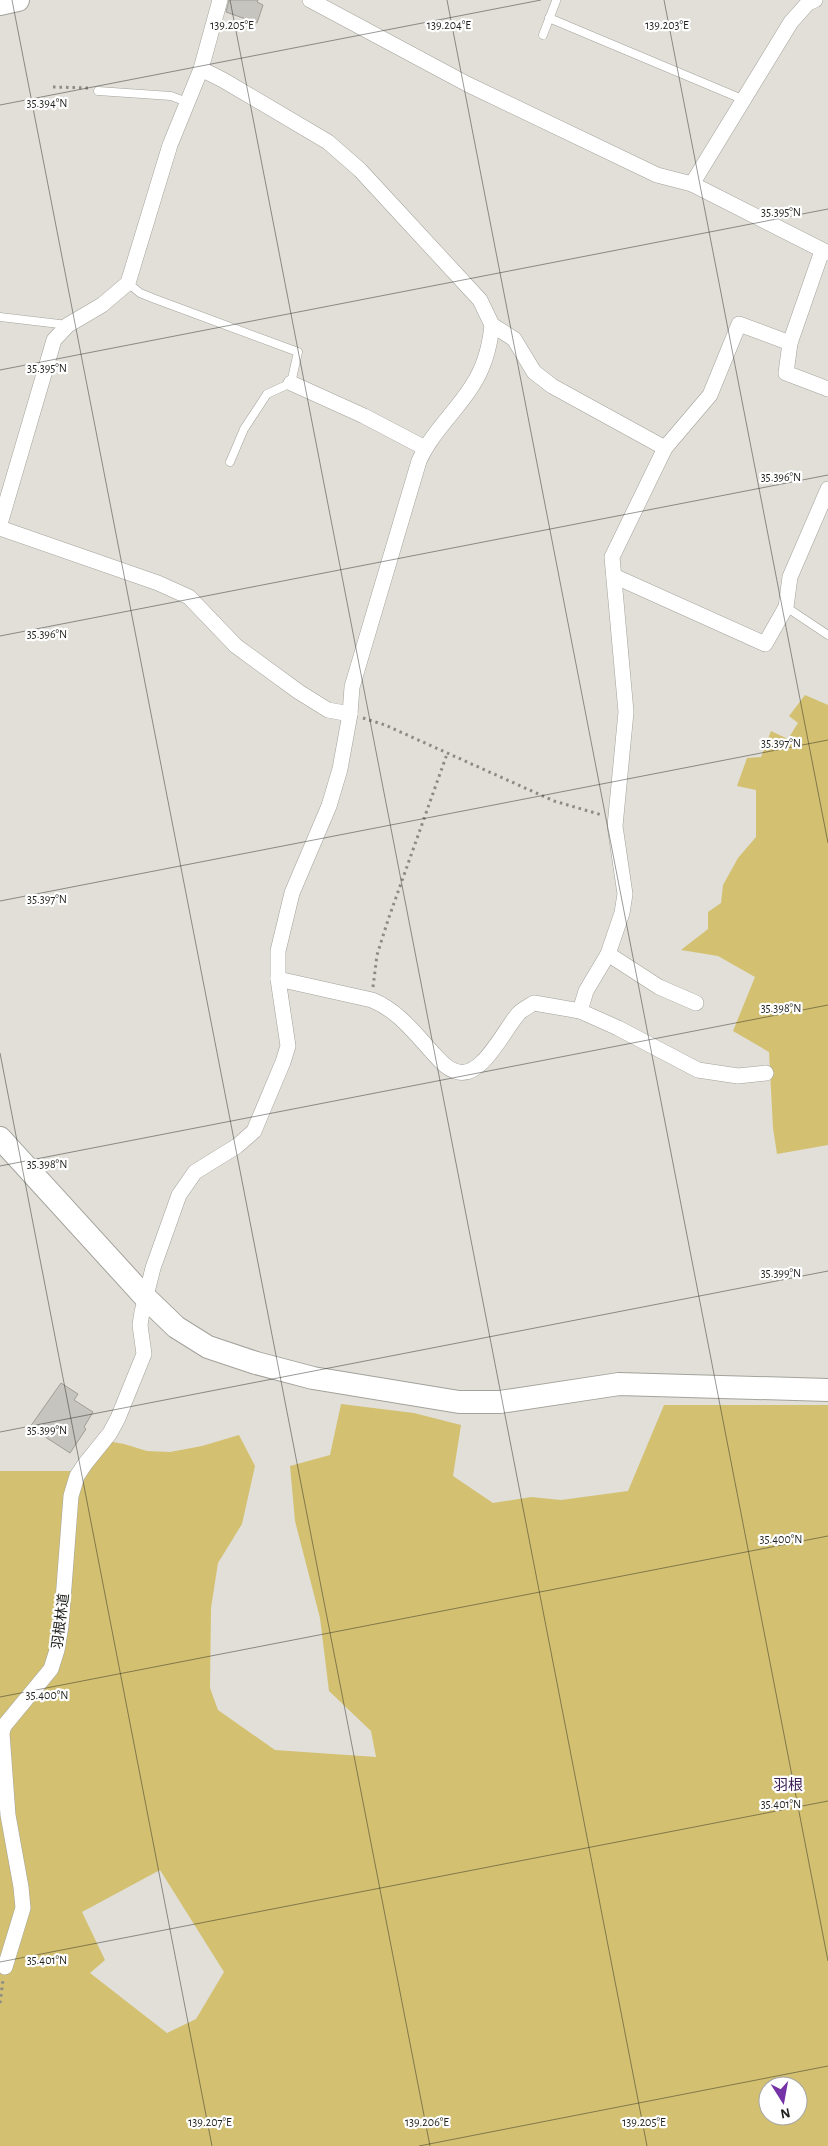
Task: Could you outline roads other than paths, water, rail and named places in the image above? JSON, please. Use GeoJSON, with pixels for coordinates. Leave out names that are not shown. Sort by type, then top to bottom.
{"type":"FeatureCollection","features":[{"type":"Feature","properties":{"kind":"street"},"geometry":{"type":"LineString","coordinates":[[0,524],[46,359],[54,340],[68,324],[102,305],[128,283],[170,145],[201,69],[220,0]]}},
{"type":"Feature","properties":{"kind":"street"},"geometry":{"type":"LineString","coordinates":[[310,0],[467,84],[648,171],[692,184],[825,252],[790,343],[786,373],[828,389]]}},
{"type":"Feature","properties":{"kind":"street"},"geometry":{"type":"LineString","coordinates":[[692,184],[742,99],[791,22],[810,1]]}},
{"type":"Feature","properties":{"kind":"street"},"geometry":{"type":"LineString","coordinates":[[201,69],[328,142],[360,170],[480,300],[492,325],[514,339],[534,372],[552,386],[666,448]]}},
{"type":"Feature","properties":{"kind":"street"},"geometry":{"type":"LineString","coordinates":[[580,1011],[586,991],[608,954],[622,913],[624,894],[615,817],[626,712],[612,557],[666,448],[710,395],[739,324],[790,343]]}},
{"type":"Feature","properties":{"kind":"street","name":"羽根林道"},"geometry":{"type":"LineString","coordinates":[[5,1967],[23,1908],[8,1815],[2,1733],[4,1726],[51,1669],[57,1650],[61,1626],[71,1496],[78,1476],[85,1464],[110,1433],[118,1418],[144,1354],[140,1325],[145,1297],[179,1195],[195,1172],[237,1146],[254,1131],[283,1062],[288,1046],[278,979],[278,951],[292,892],[329,806],[340,769],[350,714],[352,686],[419,461],[425,448],[473,386],[489,346],[492,325]]}},
{"type":"Feature","properties":{"kind":"street"},"geometry":{"type":"LineString","coordinates":[[291,383],[364,416],[425,448]]}},
{"type":"Feature","properties":{"kind":"street"},"geometry":{"type":"LineString","coordinates":[[614,576],[765,644],[786,607],[790,577],[828,489]]}},
{"type":"Feature","properties":{"kind":"street"},"geometry":{"type":"LineString","coordinates":[[0,528],[158,583],[189,597],[236,646],[299,692],[328,710],[350,714]]}},
{"type":"Feature","properties":{"kind":"street"},"geometry":{"type":"LineString","coordinates":[[608,954],[659,987],[696,1003]]}},
{"type":"Feature","properties":{"kind":"street"},"geometry":{"type":"LineString","coordinates":[[278,979],[372,1000],[385,1005],[401,1018],[444,1064],[456,1072],[467,1073],[480,1065],[520,1012],[534,1003],[580,1011],[618,1028],[698,1070],[738,1076],[766,1073]]}},
{"type":"Feature","properties":{"kind":"street"},"geometry":{"type":"LineString","coordinates":[[0,1138],[145,1297],[176,1327],[193,1339],[240,1358],[313,1378],[459,1402],[500,1402],[620,1384],[828,1390]]}},
{"type":"Feature","properties":{"kind":"lane"},"geometry":{"type":"LineString","coordinates":[[543,35],[556,2]]}},
{"type":"Feature","properties":{"kind":"lane"},"geometry":{"type":"LineString","coordinates":[[550,18],[742,99]]}},
{"type":"Feature","properties":{"kind":"lane"},"geometry":{"type":"LineString","coordinates":[[98,91],[171,96],[186,102]]}},
{"type":"Feature","properties":{"kind":"lane"},"geometry":{"type":"LineString","coordinates":[[128,283],[140,293],[298,352],[291,383],[267,394],[244,429],[230,462]]}},
{"type":"Feature","properties":{"kind":"lane"},"geometry":{"type":"LineString","coordinates":[[0,317],[68,324]]}},
{"type":"Feature","properties":{"kind":"lane"},"geometry":{"type":"LineString","coordinates":[[786,607],[828,635]]}},
{"type":"Feature","properties":{"kind":"district","name":"羽根"},"geometry":{"type":"Point","coordinates":[788,1785]}}]}
